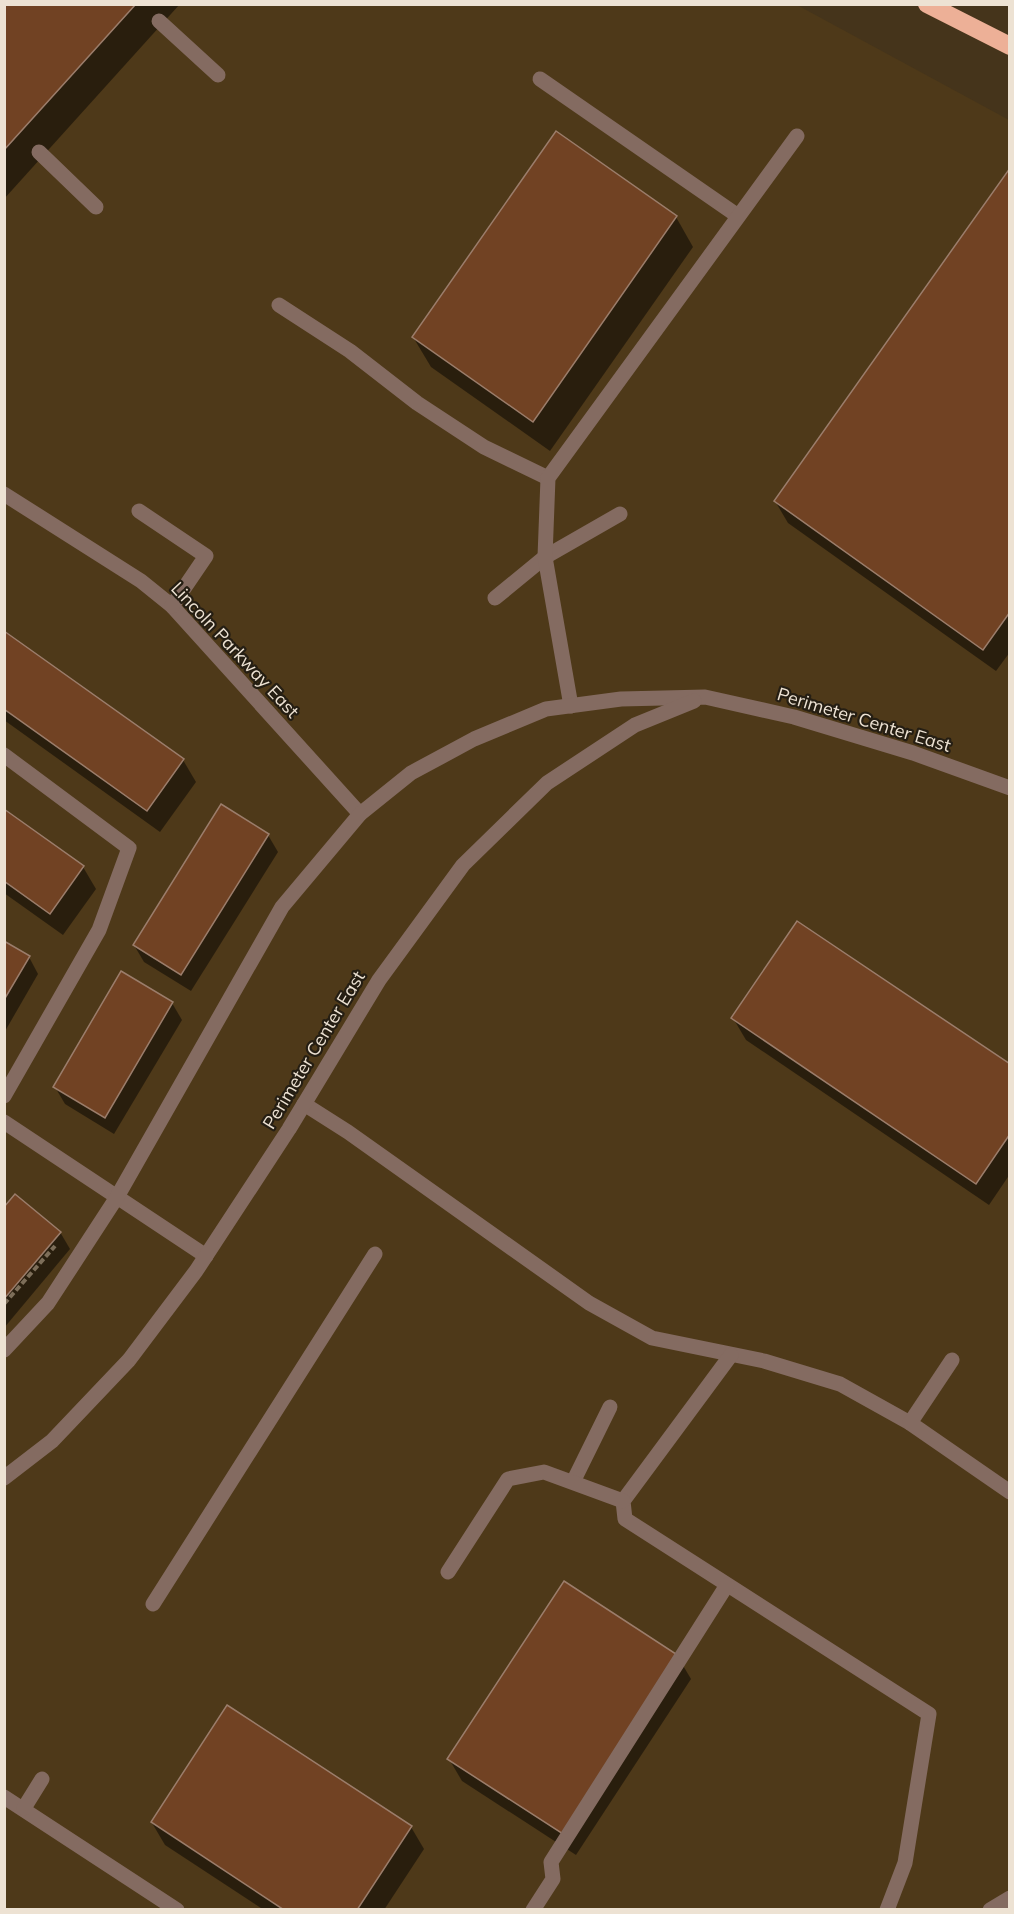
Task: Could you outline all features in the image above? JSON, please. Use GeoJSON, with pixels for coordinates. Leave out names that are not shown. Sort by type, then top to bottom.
{"type":"FeatureCollection","features":[{"type":"Feature","properties":{"kind":"highway"},"geometry":{"type":"LineString","coordinates":[[927,4],[1010,46]]}},
{"type":"Feature","properties":{"kind":"street"},"geometry":{"type":"LineString","coordinates":[[159,21],[218,75]]}},
{"type":"Feature","properties":{"kind":"street"},"geometry":{"type":"LineString","coordinates":[[540,79],[738,216]]}},
{"type":"Feature","properties":{"kind":"street"},"geometry":{"type":"LineString","coordinates":[[571,706],[545,557],[548,478],[797,136]]}},
{"type":"Feature","properties":{"kind":"street"},"geometry":{"type":"LineString","coordinates":[[39,152],[96,207]]}},
{"type":"Feature","properties":{"kind":"street"},"geometry":{"type":"LineString","coordinates":[[279,305],[350,351],[417,403],[484,447],[548,478]]}},
{"type":"Feature","properties":{"kind":"street","name":"Lincoln Parkway East"},"geometry":{"type":"LineString","coordinates":[[4,494],[141,581],[172,606],[360,814]]}},
{"type":"Feature","properties":{"kind":"street"},"geometry":{"type":"LineString","coordinates":[[139,511],[206,556],[172,606]]}},
{"type":"Feature","properties":{"kind":"street"},"geometry":{"type":"LineString","coordinates":[[495,598],[545,557],[620,514]]}},
{"type":"Feature","properties":{"kind":"street","name":"Perimeter Center East"},"geometry":{"type":"LineString","coordinates":[[4,1478],[52,1441],[129,1360],[206,1256],[304,1104],[379,980],[463,865],[548,783],[635,725],[705,697]]}},
{"type":"Feature","properties":{"kind":"street","name":"Perimeter Center East"},"geometry":{"type":"LineString","coordinates":[[4,1350],[48,1303],[117,1197],[282,907],[360,814],[411,773],[474,739],[546,709],[621,699],[705,697],[805,720],[913,753],[1010,788]]}},
{"type":"Feature","properties":{"kind":"street"},"geometry":{"type":"LineString","coordinates":[[4,755],[129,848],[99,930],[4,1096]]}},
{"type":"Feature","properties":{"kind":"street"},"geometry":{"type":"LineString","coordinates":[[304,1104],[348,1132],[589,1303],[652,1338],[764,1361],[840,1384],[910,1423],[1010,1492]]}},
{"type":"Feature","properties":{"kind":"street"},"geometry":{"type":"LineString","coordinates":[[4,1122],[206,1256]]}},
{"type":"Feature","properties":{"kind":"street"},"geometry":{"type":"LineString","coordinates":[[153,1604],[375,1254]]}},
{"type":"Feature","properties":{"kind":"street"},"geometry":{"type":"LineString","coordinates":[[731,1355],[623,1501],[625,1520],[929,1714],[905,1863],[887,1910]]}},
{"type":"Feature","properties":{"kind":"street"},"geometry":{"type":"LineString","coordinates":[[910,1423],[952,1360]]}},
{"type":"Feature","properties":{"kind":"street"},"geometry":{"type":"LineString","coordinates":[[573,1482],[610,1407]]}},
{"type":"Feature","properties":{"kind":"street"},"geometry":{"type":"LineString","coordinates":[[448,1572],[508,1479],[544,1472],[623,1501]]}},
{"type":"Feature","properties":{"kind":"street"},"geometry":{"type":"LineString","coordinates":[[533,1910],[553,1879],[551,1862],[727,1585]]}},
{"type":"Feature","properties":{"kind":"street"},"geometry":{"type":"LineString","coordinates":[[24,1809],[42,1779]]}},
{"type":"Feature","properties":{"kind":"street"},"geometry":{"type":"LineString","coordinates":[[4,1797],[177,1910]]}},
{"type":"Feature","properties":{"kind":"street"},"geometry":{"type":"LineString","coordinates":[[990,1910],[1010,1898]]}},
{"type":"Feature","properties":{"kind":"path"},"geometry":{"type":"LineString","coordinates":[[4,1304],[61,1237]]}},
{"type":"Feature","properties":{"kind":"shaded area"},"geometry":{"type":"Polygon","coordinates":[[[5,5],[797,5],[1009,120],[1009,1909],[5,1910],[5,5]]]}},
{"type":"Feature","properties":{"kind":"building"},"geometry":{"type":"Polygon","coordinates":[[[4,4],[136,4],[4,150],[4,4]]]}},
{"type":"Feature","properties":{"kind":"building"},"geometry":{"type":"Polygon","coordinates":[[[556,131],[677,216],[533,422],[412,337],[556,131]]]}},
{"type":"Feature","properties":{"kind":"building"},"geometry":{"type":"Polygon","coordinates":[[[1010,168],[1010,612],[983,650],[774,501],[1010,168]]]}},
{"type":"Feature","properties":{"kind":"building"},"geometry":{"type":"Polygon","coordinates":[[[4,631],[184,759],[147,811],[4,709],[4,631]]]}},
{"type":"Feature","properties":{"kind":"building"},"geometry":{"type":"Polygon","coordinates":[[[221,804],[269,834],[181,975],[133,945],[221,804]]]}},
{"type":"Feature","properties":{"kind":"building"},"geometry":{"type":"Polygon","coordinates":[[[4,809],[84,866],[50,914],[4,881],[4,809]]]}},
{"type":"Feature","properties":{"kind":"building"},"geometry":{"type":"Polygon","coordinates":[[[797,921],[1010,1064],[1010,1134],[976,1184],[731,1018],[797,921]]]}},
{"type":"Feature","properties":{"kind":"building"},"geometry":{"type":"Polygon","coordinates":[[[4,941],[30,956],[4,1000],[4,941]]]}},
{"type":"Feature","properties":{"kind":"building"},"geometry":{"type":"Polygon","coordinates":[[[121,971],[173,1002],[105,1118],[53,1087],[121,971]]]}},
{"type":"Feature","properties":{"kind":"building"},"geometry":{"type":"Polygon","coordinates":[[[15,1194],[61,1232],[4,1299],[4,1207],[15,1194]]]}},
{"type":"Feature","properties":{"kind":"building"},"geometry":{"type":"Polygon","coordinates":[[[564,1581],[679,1656],[563,1834],[447,1759],[564,1581]]]}},
{"type":"Feature","properties":{"kind":"building"},"geometry":{"type":"Polygon","coordinates":[[[227,1705],[412,1826],[357,1910],[284,1910],[151,1822],[227,1705]]]}}]}
